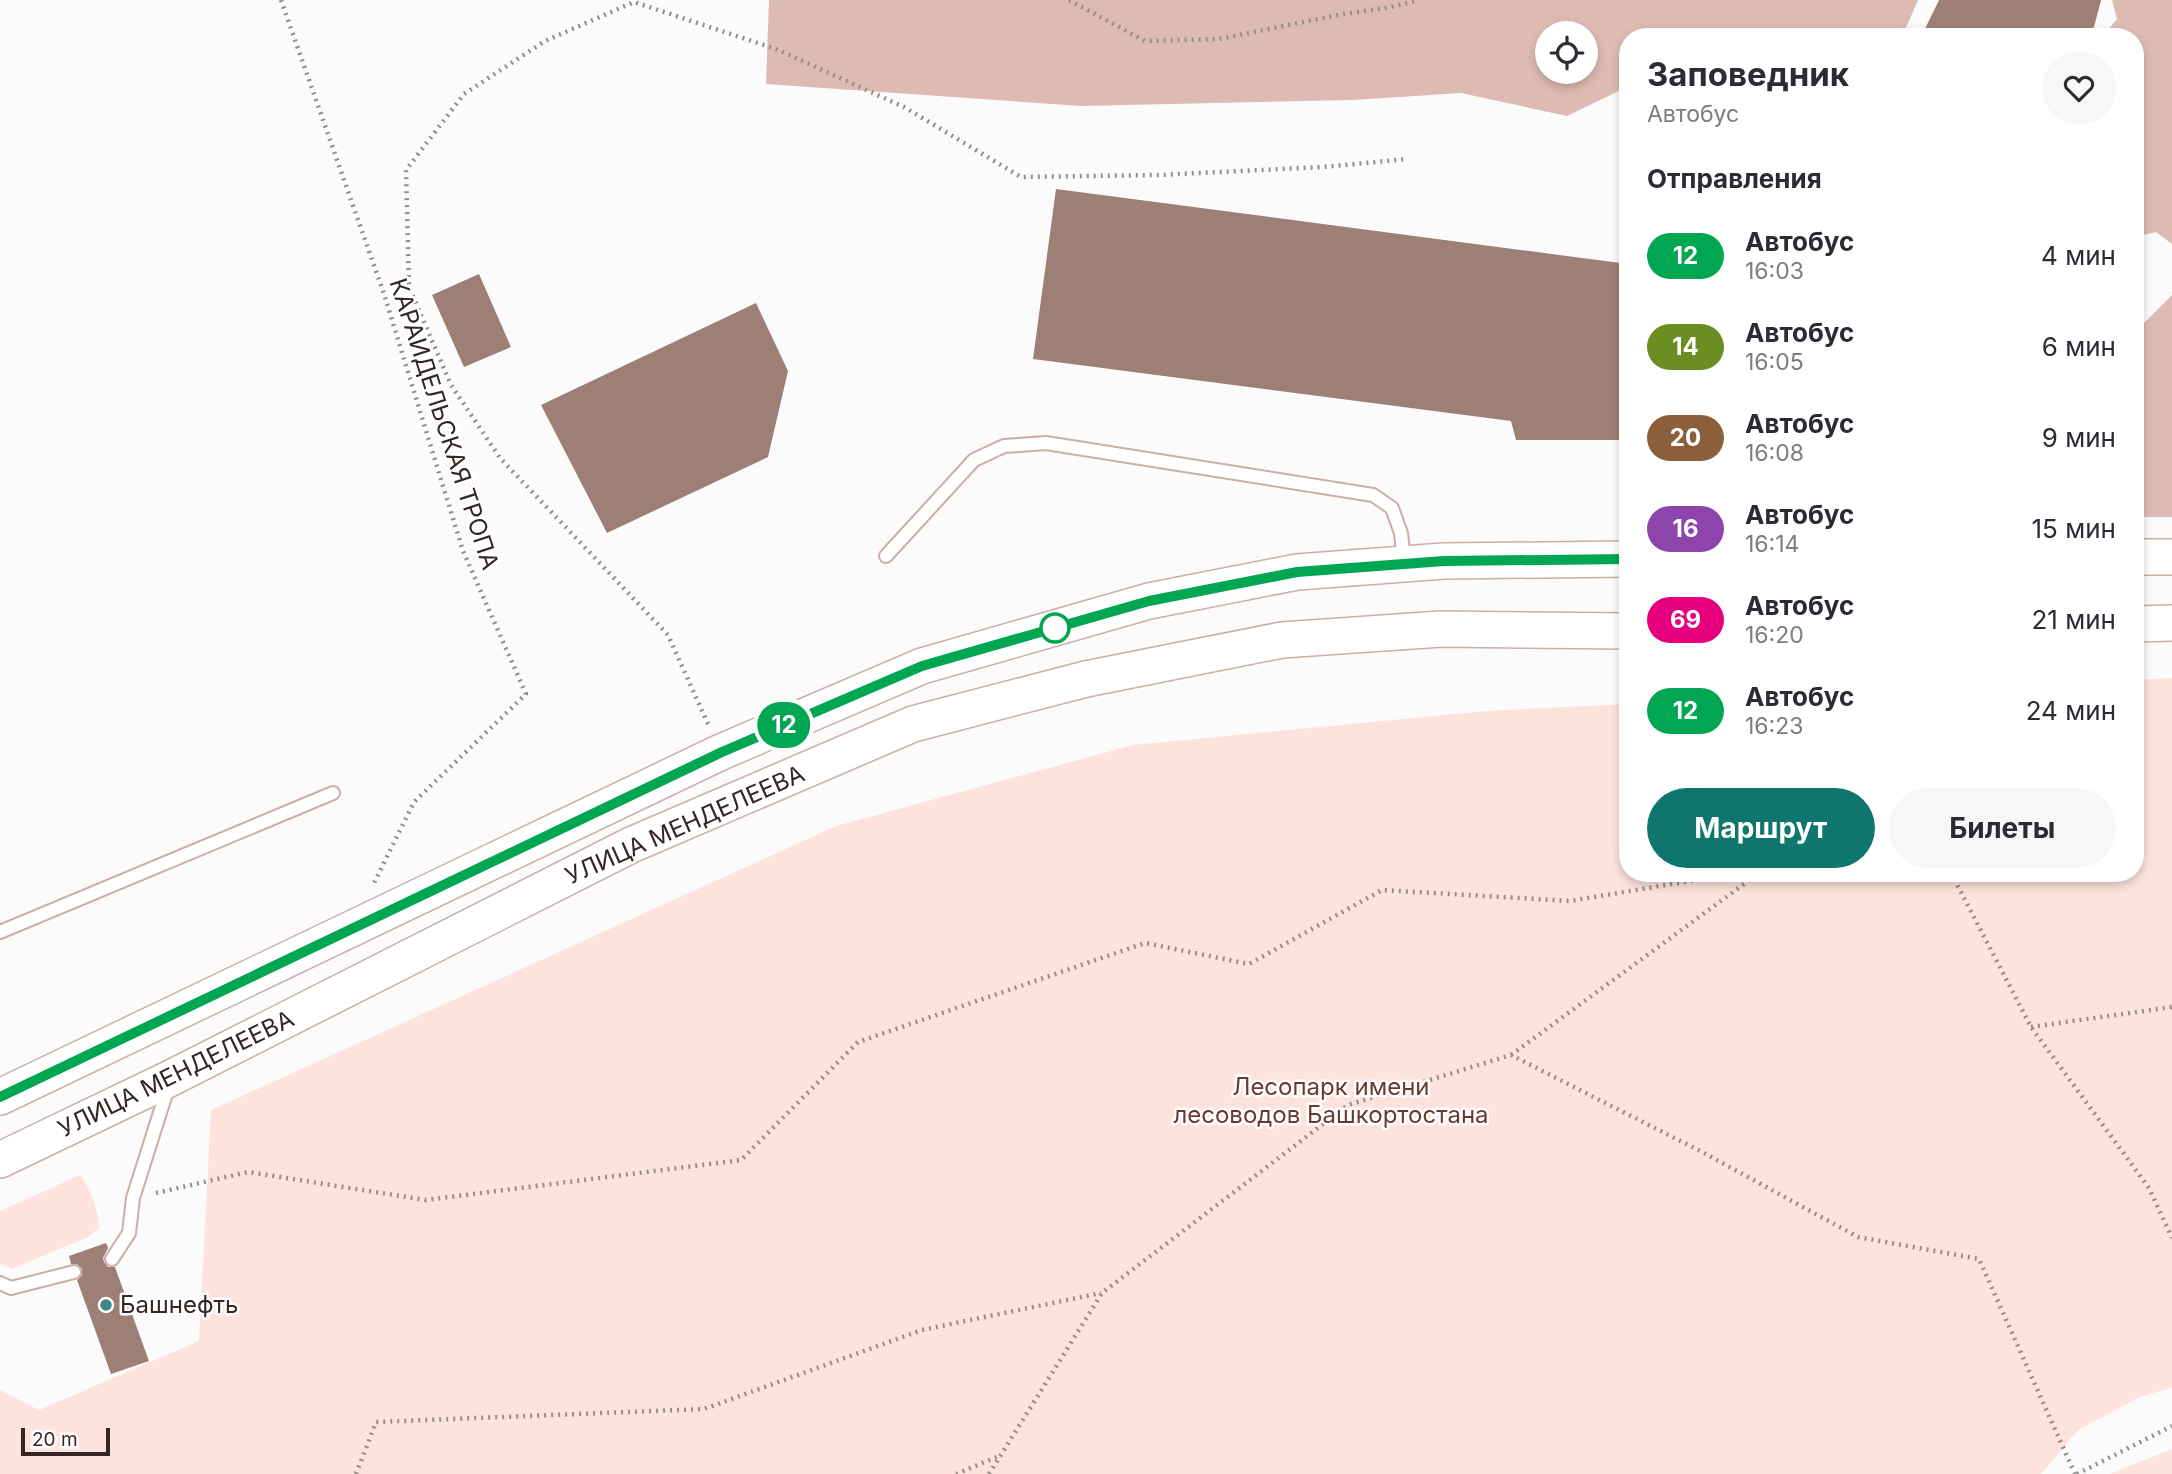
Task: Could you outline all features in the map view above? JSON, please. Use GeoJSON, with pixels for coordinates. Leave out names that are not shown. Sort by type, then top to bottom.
{"type":"FeatureCollection","features":[{"type":"Feature","properties":{"kind":"main road"},"geometry":{"type":"LineString","coordinates":[[2144,557],[2172,557]]}},
{"type":"Feature","properties":{"kind":"main road","name":"УЛИЦА МЕНДЕЛЕЕВА"},"geometry":{"type":"LineString","coordinates":[[0,1097],[722,752],[922,666],[1149,601],[1297,572],[1444,561],[1619,559]]}},
{"type":"Feature","properties":{"kind":"main road"},"geometry":{"type":"LineString","coordinates":[[2144,624],[2172,623]]}},
{"type":"Feature","properties":{"kind":"main road","name":"УЛИЦА МЕНДЕЛЕЕВА"},"geometry":{"type":"LineString","coordinates":[[0,1160],[172,1078],[631,845],[912,724],[1086,679],[1282,640],[1441,629],[1619,631]]}},
{"type":"Feature","properties":{"kind":"lane"},"geometry":{"type":"LineString","coordinates":[[886,556],[974,460],[1004,446],[1046,443],[1373,495],[1392,509],[1401,533],[1405,564]]}},
{"type":"Feature","properties":{"kind":"lane"},"geometry":{"type":"LineString","coordinates":[[0,932],[333,793]]}},
{"type":"Feature","properties":{"kind":"lane"},"geometry":{"type":"LineString","coordinates":[[113,1259],[129,1233],[133,1198],[172,1078]]}},
{"type":"Feature","properties":{"kind":"lane"},"geometry":{"type":"LineString","coordinates":[[0,1283],[11,1288],[74,1272]]}},
{"type":"Feature","properties":{"kind":"path","name":"КАРАИДЕЛЬСКАЯ ТРОПА"},"geometry":{"type":"LineString","coordinates":[[281,0],[384,294],[463,551],[526,694],[414,802],[370,891]]}},
{"type":"Feature","properties":{"kind":"path"},"geometry":{"type":"LineString","coordinates":[[1069,0],[1145,41],[1219,40],[1419,0]]}},
{"type":"Feature","properties":{"kind":"path"},"geometry":{"type":"LineString","coordinates":[[1389,0],[1391,7]]}},
{"type":"Feature","properties":{"kind":"path"},"geometry":{"type":"LineString","coordinates":[[722,752],[668,635],[500,458],[451,385],[409,287],[406,170],[464,94],[545,41],[634,2],[776,49],[827,72],[904,107],[1021,177],[1157,175],[1302,168],[1407,159]]}},
{"type":"Feature","properties":{"kind":"path"},"geometry":{"type":"LineString","coordinates":[[133,1198],[248,1172],[426,1200],[741,1160],[858,1042],[1145,943],[1249,964],[1382,890],[1570,901],[1684,882]]}},
{"type":"Feature","properties":{"kind":"path"},"geometry":{"type":"LineString","coordinates":[[989,1474],[1102,1293],[1348,1105],[1511,1055],[1747,882]]}},
{"type":"Feature","properties":{"kind":"path"},"geometry":{"type":"LineString","coordinates":[[1956,882],[2031,1027],[2149,1188],[2172,1238]]}},
{"type":"Feature","properties":{"kind":"path"},"geometry":{"type":"LineString","coordinates":[[2031,1027],[2172,1007]]}},
{"type":"Feature","properties":{"kind":"path"},"geometry":{"type":"LineString","coordinates":[[1511,1055],[1704,1153],[1858,1237],[1979,1259],[2076,1474],[2172,1426]]}},
{"type":"Feature","properties":{"kind":"path"},"geometry":{"type":"LineString","coordinates":[[356,1474],[376,1422],[704,1409],[922,1330],[1102,1293]]}},
{"type":"Feature","properties":{"kind":"path"},"geometry":{"type":"LineString","coordinates":[[956,1474],[1000,1455]]}},
{"type":"Feature","properties":{"kind":"green space","name":"Лесопарк имени лесоводов Башкортостана"},"geometry":{"type":"Polygon","coordinates":[[[2172,678],[2172,1388],[2142,1396],[2078,1430],[2041,1474],[0,1474],[0,1390],[39,1410],[199,1341],[211,1110],[836,826],[1133,745],[1486,711],[1619,704],[1619,882],[2144,882],[2144,680],[2172,678]]]}},
{"type":"Feature","properties":{"kind":"green space"},"geometry":{"type":"Polygon","coordinates":[[[80,1175],[93,1200],[99,1228],[88,1237],[12,1269],[0,1264],[0,1211],[80,1175]]]}},
{"type":"Feature","properties":{"kind":"green space"},"geometry":{"type":"Polygon","coordinates":[[[2172,1449],[2172,1474],[2110,1474],[2172,1449]]]}},
{"type":"Feature","properties":{"kind":"shaded area"},"geometry":{"type":"Polygon","coordinates":[[[769,0],[1918,0],[1906,28],[1619,28],[1619,91],[1567,116],[1461,93],[1353,100],[1081,106],[766,84],[769,0]]]}},
{"type":"Feature","properties":{"kind":"shaded area"},"geometry":{"type":"Polygon","coordinates":[[[2112,0],[2172,0],[2172,244],[2156,232],[2144,235],[2144,28],[2110,28],[2117,19],[2112,0]]]}},
{"type":"Feature","properties":{"kind":"shaded area"},"geometry":{"type":"Polygon","coordinates":[[[2172,295],[2172,517],[2144,517],[2144,323],[2172,295]]]}},
{"type":"Feature","properties":{"kind":"building"},"geometry":{"type":"Polygon","coordinates":[[[1939,0],[2101,0],[2093,28],[1925,28],[1939,0]]]}},
{"type":"Feature","properties":{"kind":"building"},"geometry":{"type":"Polygon","coordinates":[[[1056,189],[1619,263],[1619,440],[1516,440],[1511,421],[1033,359],[1056,189]]]}},
{"type":"Feature","properties":{"kind":"building"},"geometry":{"type":"Polygon","coordinates":[[[479,274],[511,347],[464,367],[432,295],[479,274]]]}},
{"type":"Feature","properties":{"kind":"building"},"geometry":{"type":"Polygon","coordinates":[[[756,303],[788,371],[768,457],[607,533],[541,405],[756,303]]]}},
{"type":"Feature","properties":{"kind":"building"},"geometry":{"type":"Polygon","coordinates":[[[106,1243],[108,1248],[104,1262],[108,1267],[115,1267],[149,1361],[111,1374],[77,1280],[82,1275],[82,1269],[77,1264],[71,1264],[69,1256],[106,1243]]]}},
{"type":"Feature","properties":{"kind":"bus line","name":"12"},"geometry":{"type":"LineString","coordinates":[[0,1097],[722,752],[922,666],[1149,601],[1297,572],[1444,561],[1619,559]]}},
{"type":"Feature","properties":{"kind":"place","name":"Башнефть"},"geometry":{"type":"Point","coordinates":[106,1305]}}]}
